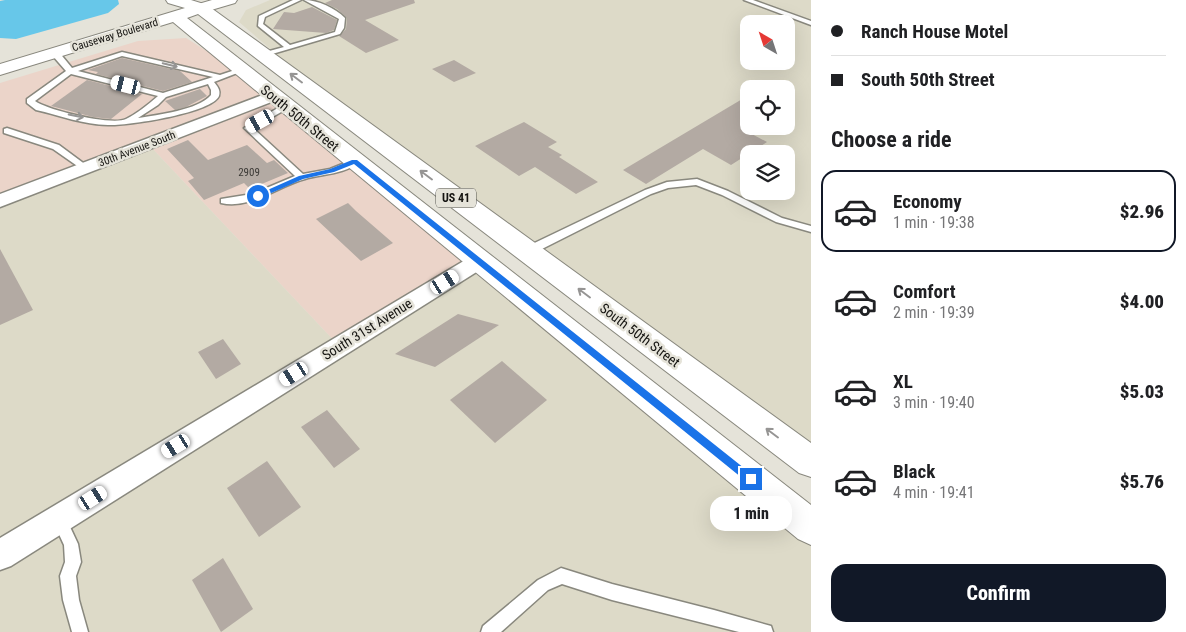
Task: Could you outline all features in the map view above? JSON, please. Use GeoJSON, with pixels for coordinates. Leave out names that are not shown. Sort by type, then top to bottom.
{"type":"FeatureCollection","features":[{"type":"Feature","properties":{"kind":"main road","name":"Causeway Boulevard"},"geometry":{"type":"LineString","coordinates":[[9,50],[177,5],[201,8],[229,0]]}},
{"type":"Feature","properties":{"kind":"main road","name":"Causeway Boulevard"},"geometry":{"type":"LineString","coordinates":[[0,70],[54,53],[177,5]]}},
{"type":"Feature","properties":{"kind":"main road","name":"South 50th Street"},"geometry":{"type":"LineString","coordinates":[[177,5],[240,70],[811,527]]}},
{"type":"Feature","properties":{"kind":"main road","name":"South 50th Street"},"geometry":{"type":"LineString","coordinates":[[201,8],[811,462]]}},
{"type":"Feature","properties":{"kind":"street","name":"30th Avenue South"},"geometry":{"type":"LineString","coordinates":[[0,202],[86,168],[280,101]]}},
{"type":"Feature","properties":{"kind":"street","name":"South 31st Avenue"},"geometry":{"type":"LineString","coordinates":[[0,555],[479,261]]}},
{"type":"Feature","properties":{"kind":"lane"},"geometry":{"type":"LineString","coordinates":[[289,48],[260,25],[262,16],[298,0]]}},
{"type":"Feature","properties":{"kind":"lane"},"geometry":{"type":"LineString","coordinates":[[265,55],[338,33],[341,28],[342,18],[307,0]]}},
{"type":"Feature","properties":{"kind":"lane"},"geometry":{"type":"LineString","coordinates":[[747,0],[811,23]]}},
{"type":"Feature","properties":{"kind":"lane"},"geometry":{"type":"LineString","coordinates":[[54,53],[70,71],[163,95]]}},
{"type":"Feature","properties":{"kind":"lane"},"geometry":{"type":"LineString","coordinates":[[208,81],[216,89],[216,93],[211,100],[192,108],[122,123],[105,123],[39,108],[30,102],[70,71],[122,54],[221,76]]}},
{"type":"Feature","properties":{"kind":"lane"},"geometry":{"type":"LineString","coordinates":[[122,123],[140,114],[163,95],[240,70]]}},
{"type":"Feature","properties":{"kind":"lane"},"geometry":{"type":"LineString","coordinates":[[280,101],[248,128],[301,177]]}},
{"type":"Feature","properties":{"kind":"lane"},"geometry":{"type":"LineString","coordinates":[[7,130],[56,147],[86,168]]}},
{"type":"Feature","properties":{"kind":"lane"},"geometry":{"type":"LineString","coordinates":[[224,201],[239,201],[258,196],[301,177],[332,171],[354,162]]}},
{"type":"Feature","properties":{"kind":"lane"},"geometry":{"type":"LineString","coordinates":[[528,251],[648,192],[667,185],[697,182],[725,193],[779,220],[811,229]]}},
{"type":"Feature","properties":{"kind":"lane"},"geometry":{"type":"LineString","coordinates":[[59,519],[71,544],[73,562],[68,576],[71,600],[80,632]]}},
{"type":"Feature","properties":{"kind":"lane"},"geometry":{"type":"LineString","coordinates":[[489,632],[543,585],[561,576],[633,599],[725,619],[765,632]]}},
{"type":"Feature","properties":{"kind":"shaded area"},"geometry":{"type":"Polygon","coordinates":[[[270,0],[811,0],[811,449],[310,83],[239,22],[246,10],[270,0]]]}},
{"type":"Feature","properties":{"kind":"shaded area"},"geometry":{"type":"Polygon","coordinates":[[[186,38],[232,67],[269,96],[0,199],[0,83],[138,41],[186,38]]]}},
{"type":"Feature","properties":{"kind":"shaded area"},"geometry":{"type":"Polygon","coordinates":[[[274,96],[477,259],[339,346],[148,144],[274,96]]]}},
{"type":"Feature","properties":{"kind":"shaded area"},"geometry":{"type":"Polygon","coordinates":[[[148,144],[339,346],[0,548],[0,199],[148,144]]]}},
{"type":"Feature","properties":{"kind":"shaded area"},"geometry":{"type":"Polygon","coordinates":[[[477,267],[754,489],[811,546],[811,632],[0,632],[0,557],[477,267]]]}},
{"type":"Feature","properties":{"kind":"water"},"geometry":{"type":"Polygon","coordinates":[[[118,0],[119,4],[108,13],[16,39],[0,38],[0,1],[118,0]]]}},
{"type":"Feature","properties":{"kind":"building"},"geometry":{"type":"Polygon","coordinates":[[[332,0],[414,0],[415,3],[365,20],[399,40],[366,53],[339,36],[346,29],[347,18],[337,9],[325,3],[332,0]]]}},
{"type":"Feature","properties":{"kind":"building"},"geometry":{"type":"Polygon","coordinates":[[[312,7],[337,20],[334,30],[326,33],[273,29],[284,12],[294,13],[312,7]]]}},
{"type":"Feature","properties":{"kind":"building"},"geometry":{"type":"Polygon","coordinates":[[[122,58],[180,71],[192,82],[163,91],[96,74],[98,72],[88,70],[122,58]]]}},
{"type":"Feature","properties":{"kind":"building"},"geometry":{"type":"Polygon","coordinates":[[[454,60],[476,73],[454,82],[432,69],[454,60]]]}},
{"type":"Feature","properties":{"kind":"building"},"geometry":{"type":"Polygon","coordinates":[[[87,80],[142,94],[111,119],[93,117],[51,106],[87,80]]]}},
{"type":"Feature","properties":{"kind":"building"},"geometry":{"type":"Polygon","coordinates":[[[200,89],[207,96],[186,107],[175,110],[165,101],[200,89]]]}},
{"type":"Feature","properties":{"kind":"building"},"geometry":{"type":"Polygon","coordinates":[[[740,100],[740,135],[754,135],[767,142],[762,145],[740,145],[740,159],[731,165],[703,149],[646,184],[623,170],[740,100]]]}},
{"type":"Feature","properties":{"kind":"building"},"geometry":{"type":"Polygon","coordinates":[[[524,122],[557,142],[548,147],[562,155],[559,157],[598,182],[576,194],[535,167],[519,176],[475,146],[524,122]]]}},
{"type":"Feature","properties":{"kind":"building"},"geometry":{"type":"Polygon","coordinates":[[[188,140],[208,160],[247,145],[267,163],[274,160],[288,173],[250,189],[244,183],[204,200],[188,181],[194,178],[167,149],[188,140]]]}},
{"type":"Feature","properties":{"kind":"building"},"geometry":{"type":"Polygon","coordinates":[[[348,203],[393,243],[361,261],[316,219],[348,203]]]}},
{"type":"Feature","properties":{"kind":"building"},"geometry":{"type":"Polygon","coordinates":[[[0,249],[33,310],[0,325],[0,249]]]}},
{"type":"Feature","properties":{"kind":"building"},"geometry":{"type":"Polygon","coordinates":[[[458,314],[499,325],[435,367],[395,354],[458,314]]]}},
{"type":"Feature","properties":{"kind":"building"},"geometry":{"type":"Polygon","coordinates":[[[223,339],[241,364],[216,379],[198,352],[223,339]]]}},
{"type":"Feature","properties":{"kind":"building"},"geometry":{"type":"Polygon","coordinates":[[[502,361],[547,400],[495,443],[450,400],[502,361]]]}},
{"type":"Feature","properties":{"kind":"building"},"geometry":{"type":"Polygon","coordinates":[[[327,410],[360,449],[334,468],[301,427],[327,410]]]}},
{"type":"Feature","properties":{"kind":"building"},"geometry":{"type":"Polygon","coordinates":[[[267,461],[301,507],[259,537],[227,488],[267,461]]]}},
{"type":"Feature","properties":{"kind":"building"},"geometry":{"type":"Polygon","coordinates":[[[223,558],[253,609],[221,632],[192,580],[223,558]]]}},
{"type":"Feature","properties":{"kind":"route"},"geometry":{"type":"LineString","coordinates":[[258,196],[301,177],[332,171],[354,162],[751,479]]}}]}
